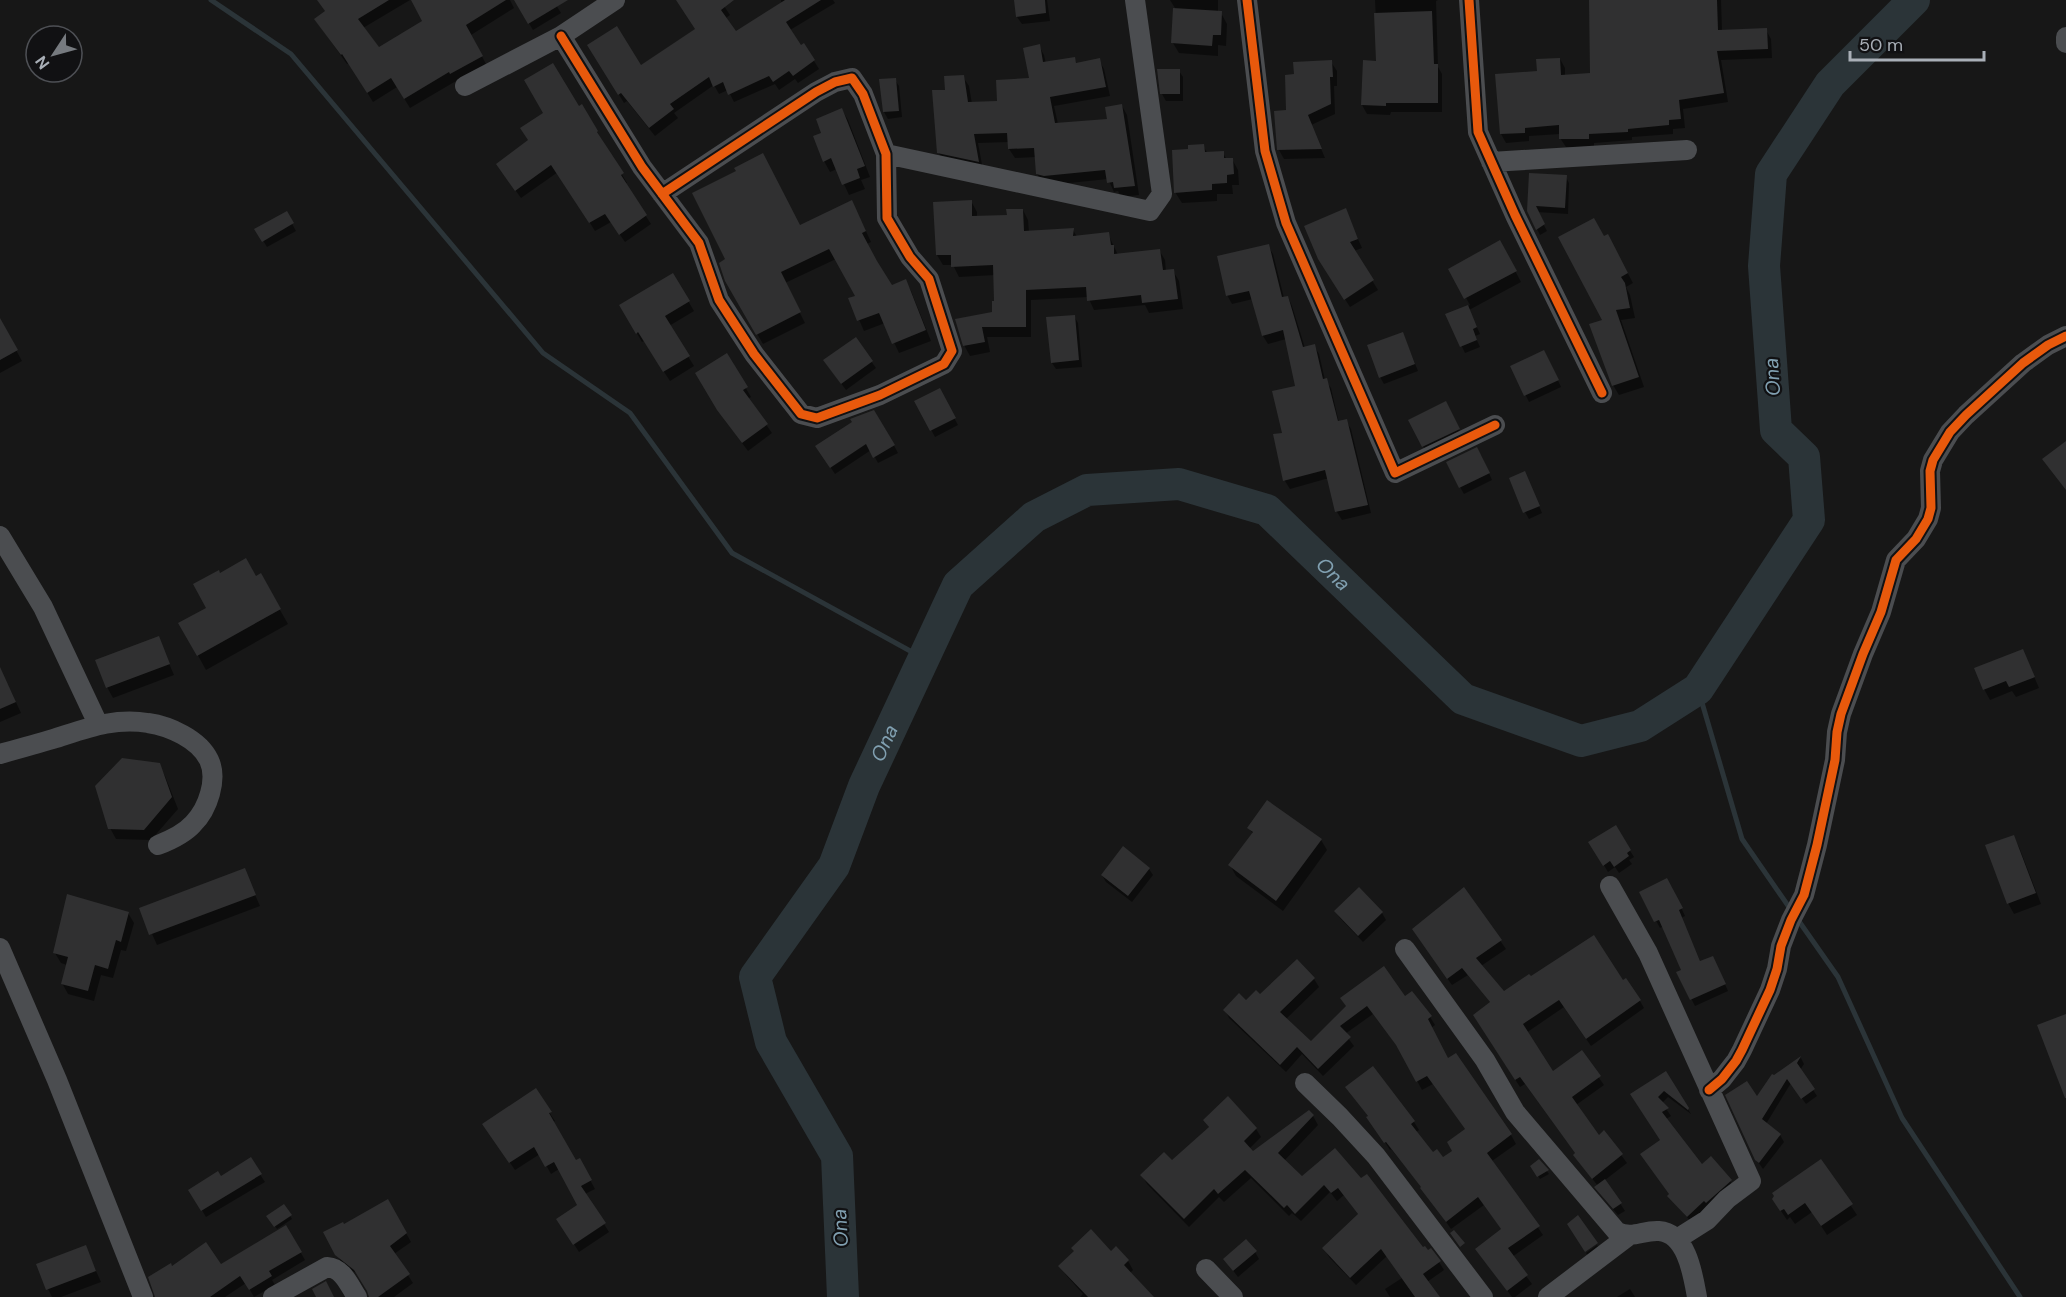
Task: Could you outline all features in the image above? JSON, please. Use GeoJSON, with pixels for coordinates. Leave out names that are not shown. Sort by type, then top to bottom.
{"type":"FeatureCollection","features":[{"type":"Feature","properties":{"kind":"street"},"geometry":{"type":"LineString","coordinates":[[465,86],[561,36],[615,0]]}},
{"type":"Feature","properties":{"kind":"street"},"geometry":{"type":"LineString","coordinates":[[886,153],[1150,211],[1162,194],[1135,0]]}},
{"type":"Feature","properties":{"kind":"street"},"geometry":{"type":"LineString","coordinates":[[1247,0],[1265,151],[1286,223],[1395,473],[1496,425]]}},
{"type":"Feature","properties":{"kind":"street"},"geometry":{"type":"LineString","coordinates":[[1469,0],[1478,132],[1515,215],[1602,393]]}},
{"type":"Feature","properties":{"kind":"street"},"geometry":{"type":"LineString","coordinates":[[561,36],[642,167],[662,194],[699,243],[719,300],[754,354],[801,414],[817,418],[880,395],[944,364],[952,351],[929,279],[910,257],[886,218],[886,153],[863,94],[852,78],[836,82],[816,92],[662,194]]}},
{"type":"Feature","properties":{"kind":"street"},"geometry":{"type":"LineString","coordinates":[[2066,37],[2066,43]]}},
{"type":"Feature","properties":{"kind":"street"},"geometry":{"type":"LineString","coordinates":[[1491,162],[1687,150]]}},
{"type":"Feature","properties":{"kind":"street"},"geometry":{"type":"LineString","coordinates":[[1708,1090],[1722,1079],[1742,1050],[1770,990],[1781,946],[1804,895],[1835,760],[1841,714],[1881,612],[1896,560],[1916,539],[1928,519],[1931,508],[1930,471],[1933,460],[1950,432],[1974,408],[2029,358],[2066,336]]}},
{"type":"Feature","properties":{"kind":"street"},"geometry":{"type":"LineString","coordinates":[[0,536],[43,608],[98,724]]}},
{"type":"Feature","properties":{"kind":"street"},"geometry":{"type":"LineString","coordinates":[[0,754],[98,724],[134,722],[157,725],[180,734],[193,742],[209,759],[213,771],[211,787],[201,814],[187,829],[158,845]]}},
{"type":"Feature","properties":{"kind":"street"},"geometry":{"type":"LineString","coordinates":[[1610,886],[1648,953],[1751,1181],[1727,1199],[1707,1220],[1677,1239]]}},
{"type":"Feature","properties":{"kind":"street"},"geometry":{"type":"LineString","coordinates":[[0,948],[57,1080],[143,1297]]}},
{"type":"Feature","properties":{"kind":"street"},"geometry":{"type":"LineString","coordinates":[[1405,949],[1485,1060],[1515,1112],[1617,1232],[1627,1237]]}},
{"type":"Feature","properties":{"kind":"street"},"geometry":{"type":"LineString","coordinates":[[1305,1083],[1376,1156],[1483,1297]]}},
{"type":"Feature","properties":{"kind":"street"},"geometry":{"type":"LineString","coordinates":[[1548,1297],[1627,1237],[1659,1231],[1677,1239],[1686,1256],[1697,1297]]}},
{"type":"Feature","properties":{"kind":"street"},"geometry":{"type":"LineString","coordinates":[[273,1297],[327,1267],[335,1268],[342,1273],[357,1297]]}},
{"type":"Feature","properties":{"kind":"street"},"geometry":{"type":"LineString","coordinates":[[1206,1269],[1233,1297]]}},
{"type":"Feature","properties":{"kind":"building"},"geometry":{"type":"Polygon","coordinates":[[[317,0],[389,0],[358,19],[379,47],[422,21],[411,0],[506,0],[466,25],[483,56],[450,74],[449,72],[404,99],[391,78],[367,93],[342,54],[314,19],[325,11],[317,0]]]}},
{"type":"Feature","properties":{"kind":"building"},"geometry":{"type":"Polygon","coordinates":[[[514,0],[568,0],[528,24],[514,0]]]}},
{"type":"Feature","properties":{"kind":"building"},"geometry":{"type":"Polygon","coordinates":[[[676,0],[734,0],[721,10],[736,31],[785,0],[821,0],[786,22],[801,45],[804,43],[815,60],[793,76],[789,71],[773,82],[769,76],[728,95],[723,82],[713,87],[709,77],[670,104],[674,109],[649,128],[621,93],[618,95],[587,45],[617,26],[641,65],[695,29],[676,0]]]}},
{"type":"Feature","properties":{"kind":"building"},"geometry":{"type":"Polygon","coordinates":[[[1014,0],[1045,0],[1046,13],[1016,17],[1014,0]]]}},
{"type":"Feature","properties":{"kind":"building"},"geometry":{"type":"Polygon","coordinates":[[[1589,0],[1717,0],[1718,30],[1767,28],[1768,49],[1717,51],[1724,93],[1679,100],[1681,119],[1669,120],[1669,125],[1628,129],[1628,132],[1589,134],[1589,139],[1559,139],[1559,125],[1525,128],[1525,133],[1500,134],[1495,74],[1537,71],[1536,59],[1560,58],[1561,75],[1590,73],[1589,0]]]}},
{"type":"Feature","properties":{"kind":"building"},"geometry":{"type":"Polygon","coordinates":[[[1173,8],[1222,11],[1221,35],[1213,35],[1212,46],[1171,43],[1173,8]]]}},
{"type":"Feature","properties":{"kind":"building"},"geometry":{"type":"Polygon","coordinates":[[[1432,11],[1434,64],[1438,64],[1438,103],[1361,105],[1363,60],[1376,61],[1374,13],[1432,11]]]}},
{"type":"Feature","properties":{"kind":"building"},"geometry":{"type":"Polygon","coordinates":[[[1040,44],[1043,62],[1075,57],[1076,63],[1100,58],[1106,87],[1050,97],[1055,123],[1107,119],[1105,107],[1122,104],[1135,186],[1114,188],[1113,182],[1107,183],[1105,170],[1044,176],[1036,174],[1034,148],[1008,149],[1007,133],[974,134],[979,162],[937,153],[932,90],[945,90],[944,76],[964,75],[968,102],[997,101],[996,80],[1029,78],[1023,48],[1040,44]]]}},
{"type":"Feature","properties":{"kind":"building"},"geometry":{"type":"Polygon","coordinates":[[[1332,60],[1331,104],[1308,115],[1322,149],[1277,150],[1274,111],[1286,110],[1285,75],[1294,74],[1293,62],[1332,60]]]}},
{"type":"Feature","properties":{"kind":"building"},"geometry":{"type":"Polygon","coordinates":[[[553,63],[579,106],[582,104],[624,173],[621,175],[647,215],[619,235],[605,214],[589,223],[551,165],[515,191],[496,164],[528,140],[520,128],[543,113],[524,80],[553,63]]]}},
{"type":"Feature","properties":{"kind":"building"},"geometry":{"type":"Polygon","coordinates":[[[1157,69],[1180,69],[1180,94],[1160,94],[1157,69]]]}},
{"type":"Feature","properties":{"kind":"building"},"geometry":{"type":"Polygon","coordinates":[[[896,78],[899,111],[883,112],[879,79],[896,78]]]}},
{"type":"Feature","properties":{"kind":"building"},"geometry":{"type":"Polygon","coordinates":[[[842,108],[865,166],[857,169],[860,178],[842,185],[831,158],[823,162],[813,136],[821,133],[816,119],[842,108]]]}},
{"type":"Feature","properties":{"kind":"building"},"geometry":{"type":"Polygon","coordinates":[[[1204,144],[1205,152],[1224,151],[1224,158],[1233,158],[1234,174],[1227,175],[1227,183],[1212,184],[1212,190],[1174,193],[1172,150],[1188,149],[1188,145],[1204,144]]]}},
{"type":"Feature","properties":{"kind":"building"},"geometry":{"type":"Polygon","coordinates":[[[763,153],[800,225],[852,200],[866,231],[862,233],[877,261],[892,285],[906,279],[926,330],[892,344],[879,313],[857,321],[848,298],[855,296],[829,249],[781,272],[801,312],[756,335],[725,281],[719,263],[725,259],[692,193],[736,171],[734,168],[763,153]]]}},
{"type":"Feature","properties":{"kind":"building"},"geometry":{"type":"Polygon","coordinates":[[[1529,173],[1567,175],[1565,208],[1536,206],[1545,224],[1536,230],[1527,211],[1529,173]]]}},
{"type":"Feature","properties":{"kind":"building"},"geometry":{"type":"Polygon","coordinates":[[[972,200],[972,216],[1007,215],[1006,209],[1023,209],[1024,231],[1074,228],[1073,236],[1109,232],[1111,245],[1114,245],[1114,254],[1160,249],[1163,270],[1174,269],[1178,299],[1142,303],[1141,295],[1087,301],[1086,287],[1026,290],[1026,327],[982,327],[985,342],[963,346],[955,319],[992,312],[993,265],[951,267],[951,255],[936,255],[933,202],[972,200]]]}},
{"type":"Feature","properties":{"kind":"building"},"geometry":{"type":"Polygon","coordinates":[[[1346,208],[1358,239],[1350,242],[1374,280],[1344,300],[1318,259],[1304,226],[1346,208]]]}},
{"type":"Feature","properties":{"kind":"building"},"geometry":{"type":"Polygon","coordinates":[[[287,211],[294,223],[262,242],[254,229],[287,211]]]}},
{"type":"Feature","properties":{"kind":"building"},"geometry":{"type":"Polygon","coordinates":[[[1594,218],[1604,236],[1608,234],[1628,273],[1621,277],[1625,283],[1630,308],[1616,310],[1639,377],[1612,386],[1589,324],[1602,320],[1558,237],[1594,218]]]}},
{"type":"Feature","properties":{"kind":"building"},"geometry":{"type":"Polygon","coordinates":[[[1500,240],[1517,271],[1464,299],[1448,269],[1500,240]]]}},
{"type":"Feature","properties":{"kind":"building"},"geometry":{"type":"Polygon","coordinates":[[[1269,244],[1282,297],[1288,296],[1303,347],[1315,344],[1323,379],[1327,378],[1338,421],[1347,419],[1368,505],[1335,512],[1325,470],[1283,481],[1273,434],[1282,433],[1272,391],[1295,386],[1283,330],[1262,336],[1249,291],[1226,296],[1217,256],[1269,244]]]}},
{"type":"Feature","properties":{"kind":"building"},"geometry":{"type":"Polygon","coordinates":[[[673,273],[690,301],[665,316],[690,356],[663,372],[619,305],[673,273]]]}},
{"type":"Feature","properties":{"kind":"building"},"geometry":{"type":"Polygon","coordinates":[[[1468,305],[1477,327],[1473,329],[1477,340],[1460,347],[1445,314],[1468,305]]]}},
{"type":"Feature","properties":{"kind":"building"},"geometry":{"type":"Polygon","coordinates":[[[1075,315],[1079,360],[1051,363],[1046,317],[1075,315]]]}},
{"type":"Feature","properties":{"kind":"building"},"geometry":{"type":"Polygon","coordinates":[[[0,318],[18,350],[0,360],[0,318]]]}},
{"type":"Feature","properties":{"kind":"building"},"geometry":{"type":"Polygon","coordinates":[[[1403,332],[1415,364],[1379,378],[1367,345],[1403,332]]]}},
{"type":"Feature","properties":{"kind":"building"},"geometry":{"type":"Polygon","coordinates":[[[856,337],[873,361],[841,384],[823,360],[856,337]]]}},
{"type":"Feature","properties":{"kind":"building"},"geometry":{"type":"Polygon","coordinates":[[[1544,350],[1559,380],[1524,396],[1510,366],[1544,350]]]}},
{"type":"Feature","properties":{"kind":"building"},"geometry":{"type":"Polygon","coordinates":[[[727,353],[748,387],[743,390],[768,424],[742,443],[717,410],[695,373],[727,353]]]}},
{"type":"Feature","properties":{"kind":"building"},"geometry":{"type":"Polygon","coordinates":[[[940,388],[956,418],[930,431],[914,401],[940,388]]]}},
{"type":"Feature","properties":{"kind":"building"},"geometry":{"type":"Polygon","coordinates":[[[1446,401],[1460,429],[1422,447],[1408,420],[1446,401]]]}},
{"type":"Feature","properties":{"kind":"building"},"geometry":{"type":"Polygon","coordinates":[[[874,410],[895,445],[873,458],[866,444],[830,468],[815,446],[852,422],[850,419],[874,410]]]}},
{"type":"Feature","properties":{"kind":"building"},"geometry":{"type":"Polygon","coordinates":[[[2066,441],[2066,490],[2042,459],[2066,441]]]}},
{"type":"Feature","properties":{"kind":"building"},"geometry":{"type":"Polygon","coordinates":[[[1477,447],[1490,473],[1459,488],[1446,462],[1477,447]]]}},
{"type":"Feature","properties":{"kind":"building"},"geometry":{"type":"Polygon","coordinates":[[[1525,471],[1540,506],[1523,513],[1509,478],[1525,471]]]}},
{"type":"Feature","properties":{"kind":"building"},"geometry":{"type":"Polygon","coordinates":[[[246,558],[256,576],[261,573],[281,609],[197,656],[178,623],[206,608],[193,584],[219,570],[220,573],[246,558]]]}},
{"type":"Feature","properties":{"kind":"building"},"geometry":{"type":"Polygon","coordinates":[[[159,636],[170,664],[106,688],[95,660],[159,636]]]}},
{"type":"Feature","properties":{"kind":"building"},"geometry":{"type":"Polygon","coordinates":[[[2023,649],[2035,677],[2009,687],[2006,681],[1983,690],[1974,668],[2023,649]]]}},
{"type":"Feature","properties":{"kind":"building"},"geometry":{"type":"Polygon","coordinates":[[[0,667],[16,702],[0,709],[0,667]]]}},
{"type":"Feature","properties":{"kind":"building"},"geometry":{"type":"Polygon","coordinates":[[[122,758],[160,763],[172,797],[144,830],[108,829],[95,786],[122,758]]]}},
{"type":"Feature","properties":{"kind":"building"},"geometry":{"type":"Polygon","coordinates":[[[1267,800],[1322,839],[1276,901],[1228,865],[1253,832],[1247,828],[1267,800]]]}},
{"type":"Feature","properties":{"kind":"building"},"geometry":{"type":"Polygon","coordinates":[[[1616,825],[1631,850],[1627,853],[1629,856],[1614,867],[1610,861],[1603,866],[1588,842],[1616,825]]]}},
{"type":"Feature","properties":{"kind":"building"},"geometry":{"type":"Polygon","coordinates":[[[2014,835],[2036,893],[2007,904],[1985,845],[2014,835]]]}},
{"type":"Feature","properties":{"kind":"building"},"geometry":{"type":"Polygon","coordinates":[[[1123,846],[1150,868],[1128,896],[1101,875],[1123,846]]]}},
{"type":"Feature","properties":{"kind":"building"},"geometry":{"type":"Polygon","coordinates":[[[245,868],[256,895],[149,935],[139,908],[245,868]]]}},
{"type":"Feature","properties":{"kind":"building"},"geometry":{"type":"Polygon","coordinates":[[[1667,878],[1683,908],[1679,910],[1700,961],[1713,956],[1726,984],[1690,1000],[1676,972],[1681,970],[1659,920],[1654,922],[1639,892],[1667,878]]]}},
{"type":"Feature","properties":{"kind":"building"},"geometry":{"type":"Polygon","coordinates":[[[1359,887],[1383,912],[1358,936],[1334,911],[1359,887]]]}},
{"type":"Feature","properties":{"kind":"building"},"geometry":{"type":"Polygon","coordinates":[[[1464,887],[1502,940],[1476,958],[1504,991],[1594,935],[1623,980],[1626,978],[1641,1000],[1586,1039],[1559,1000],[1523,1024],[1553,1071],[1582,1050],[1601,1076],[1572,1097],[1599,1135],[1604,1130],[1623,1154],[1592,1179],[1520,1077],[1515,1080],[1473,1015],[1490,1002],[1462,968],[1447,979],[1412,929],[1464,887]]]}},
{"type":"Feature","properties":{"kind":"building"},"geometry":{"type":"Polygon","coordinates":[[[67,894],[129,912],[121,942],[116,940],[108,969],[95,965],[88,991],[61,984],[68,957],[53,953],[67,894]]]}},
{"type":"Feature","properties":{"kind":"building"},"geometry":{"type":"Polygon","coordinates":[[[1297,959],[1315,978],[1280,1012],[1311,1041],[1346,1006],[1340,998],[1384,966],[1405,996],[1412,991],[1432,1016],[1428,1019],[1448,1058],[1456,1053],[1512,1134],[1487,1153],[1540,1226],[1508,1248],[1528,1275],[1507,1291],[1475,1249],[1501,1229],[1478,1197],[1446,1222],[1386,1142],[1384,1143],[1366,1117],[1368,1116],[1345,1087],[1373,1066],[1415,1121],[1411,1124],[1433,1152],[1437,1149],[1443,1157],[1452,1151],[1447,1142],[1465,1129],[1427,1076],[1416,1082],[1396,1045],[1367,1006],[1340,1026],[1351,1037],[1318,1069],[1297,1047],[1280,1065],[1223,1010],[1239,993],[1246,1000],[1256,990],[1260,994],[1297,959]]]}},
{"type":"Feature","properties":{"kind":"building"},"geometry":{"type":"Polygon","coordinates":[[[2066,1014],[2066,1098],[2065,1098],[2037,1025],[2066,1014]]]}},
{"type":"Feature","properties":{"kind":"building"},"geometry":{"type":"Polygon","coordinates":[[[1801,1056],[1797,1063],[1815,1089],[1801,1099],[1787,1079],[1762,1119],[1781,1134],[1759,1163],[1755,1160],[1725,1095],[1747,1081],[1757,1096],[1772,1074],[1774,1075],[1801,1056]]]}},
{"type":"Feature","properties":{"kind":"building"},"geometry":{"type":"Polygon","coordinates":[[[1666,1071],[1689,1108],[1688,1110],[1664,1091],[1658,1097],[1669,1108],[1662,1112],[1702,1164],[1711,1156],[1732,1180],[1687,1217],[1667,1196],[1669,1194],[1640,1154],[1660,1140],[1630,1094],[1666,1071]]]}},
{"type":"Feature","properties":{"kind":"building"},"geometry":{"type":"Polygon","coordinates":[[[536,1088],[552,1112],[549,1113],[576,1160],[580,1158],[592,1180],[581,1186],[606,1223],[573,1245],[556,1219],[577,1205],[554,1162],[545,1167],[534,1147],[509,1163],[482,1124],[536,1088]]]}},
{"type":"Feature","properties":{"kind":"building"},"geometry":{"type":"Polygon","coordinates":[[[1228,1096],[1257,1128],[1244,1141],[1253,1151],[1309,1110],[1314,1115],[1278,1153],[1302,1176],[1335,1148],[1361,1178],[1367,1174],[1423,1247],[1425,1246],[1428,1250],[1431,1248],[1441,1261],[1423,1274],[1440,1297],[1415,1297],[1381,1249],[1350,1278],[1322,1248],[1358,1214],[1338,1188],[1331,1193],[1324,1185],[1295,1214],[1287,1205],[1284,1208],[1245,1170],[1218,1194],[1214,1189],[1184,1219],[1140,1175],[1164,1152],[1172,1160],[1209,1127],[1203,1120],[1228,1096]]]}},
{"type":"Feature","properties":{"kind":"building"},"geometry":{"type":"Polygon","coordinates":[[[251,1157],[262,1174],[201,1211],[188,1190],[218,1171],[221,1176],[251,1157]]]}},
{"type":"Feature","properties":{"kind":"building"},"geometry":{"type":"Polygon","coordinates":[[[1539,1159],[1549,1170],[1537,1177],[1530,1166],[1539,1159]]]}},
{"type":"Feature","properties":{"kind":"building"},"geometry":{"type":"Polygon","coordinates":[[[1821,1159],[1853,1204],[1821,1226],[1805,1203],[1788,1215],[1784,1209],[1780,1211],[1772,1199],[1774,1196],[1772,1193],[1821,1159]]]}},
{"type":"Feature","properties":{"kind":"building"},"geometry":{"type":"Polygon","coordinates":[[[1605,1179],[1622,1203],[1613,1209],[1594,1187],[1605,1179]]]}},
{"type":"Feature","properties":{"kind":"building"},"geometry":{"type":"Polygon","coordinates":[[[388,1199],[407,1233],[390,1246],[410,1274],[378,1297],[369,1297],[354,1270],[335,1255],[323,1232],[343,1222],[344,1224],[388,1199]]]}},
{"type":"Feature","properties":{"kind":"building"},"geometry":{"type":"Polygon","coordinates":[[[284,1204],[292,1215],[274,1227],[266,1216],[284,1204]]]}},
{"type":"Feature","properties":{"kind":"building"},"geometry":{"type":"Polygon","coordinates":[[[1578,1215],[1598,1243],[1585,1252],[1567,1224],[1578,1215]]]}},
{"type":"Feature","properties":{"kind":"building"},"geometry":{"type":"Polygon","coordinates":[[[286,1225],[302,1252],[269,1271],[272,1276],[249,1290],[240,1276],[210,1297],[155,1297],[148,1277],[171,1263],[172,1266],[206,1242],[221,1264],[286,1225]]]}},
{"type":"Feature","properties":{"kind":"building"},"geometry":{"type":"Polygon","coordinates":[[[1091,1229],[1111,1251],[1116,1246],[1129,1260],[1124,1265],[1154,1297],[1088,1297],[1058,1266],[1074,1251],[1071,1248],[1091,1229]]]}},
{"type":"Feature","properties":{"kind":"building"},"geometry":{"type":"Polygon","coordinates":[[[1454,1230],[1465,1243],[1460,1247],[1450,1233],[1454,1230]]]}},
{"type":"Feature","properties":{"kind":"building"},"geometry":{"type":"Polygon","coordinates":[[[1246,1239],[1257,1251],[1233,1271],[1223,1259],[1246,1239]]]}},
{"type":"Feature","properties":{"kind":"building"},"geometry":{"type":"Polygon","coordinates":[[[86,1245],[96,1271],[46,1290],[36,1264],[86,1245]]]}},
{"type":"Feature","properties":{"kind":"building"},"geometry":{"type":"Polygon","coordinates":[[[326,1281],[334,1297],[316,1297],[312,1289],[326,1281]]]}},
{"type":"Feature","properties":{"kind":"waterway"},"geometry":{"type":"LineString","coordinates":[[211,0],[291,54],[543,353],[630,413],[732,553],[923,658]]}},
{"type":"Feature","properties":{"kind":"waterway","name":"Ona"},"geometry":{"type":"LineString","coordinates":[[843,1297],[837,1156],[771,1042],[755,977],[834,866],[864,786],[958,585],[1034,517],[1087,490],[1179,484],[1267,510],[1463,699],[1581,741],[1640,726],[1698,689],[1809,520],[1804,457],[1776,430],[1764,266],[1771,174],[1830,84],[1914,0]]}},
{"type":"Feature","properties":{"kind":"waterway"},"geometry":{"type":"LineString","coordinates":[[1698,689],[1742,839],[1791,910]]}},
{"type":"Feature","properties":{"kind":"waterway"},"geometry":{"type":"LineString","coordinates":[[1796,917],[1838,977],[1902,1118],[2020,1297]]}},
{"type":"Feature","properties":{"kind":"cycle path"},"geometry":{"type":"LineString","coordinates":[[1247,0],[1265,151],[1286,223],[1395,473],[1495,425]]}},
{"type":"Feature","properties":{"kind":"cycle path"},"geometry":{"type":"LineString","coordinates":[[1469,0],[1478,132],[1515,215],[1602,393]]}},
{"type":"Feature","properties":{"kind":"cycle path"},"geometry":{"type":"LineString","coordinates":[[561,36],[642,167],[699,243],[719,300],[754,354],[801,414],[817,418],[880,395],[944,364],[952,351],[929,279],[910,257],[887,218],[886,154],[863,94],[852,78],[835,82],[816,92],[662,194]]}},
{"type":"Feature","properties":{"kind":"cycle path"},"geometry":{"type":"LineString","coordinates":[[1709,1090],[1722,1079],[1742,1050],[1770,990],[1781,946],[1804,895],[1835,760],[1841,714],[1881,612],[1896,560],[1916,539],[1928,519],[1931,508],[1930,471],[1933,460],[1950,432],[1966,415],[2023,363],[2048,345],[2066,336]]}}]}
